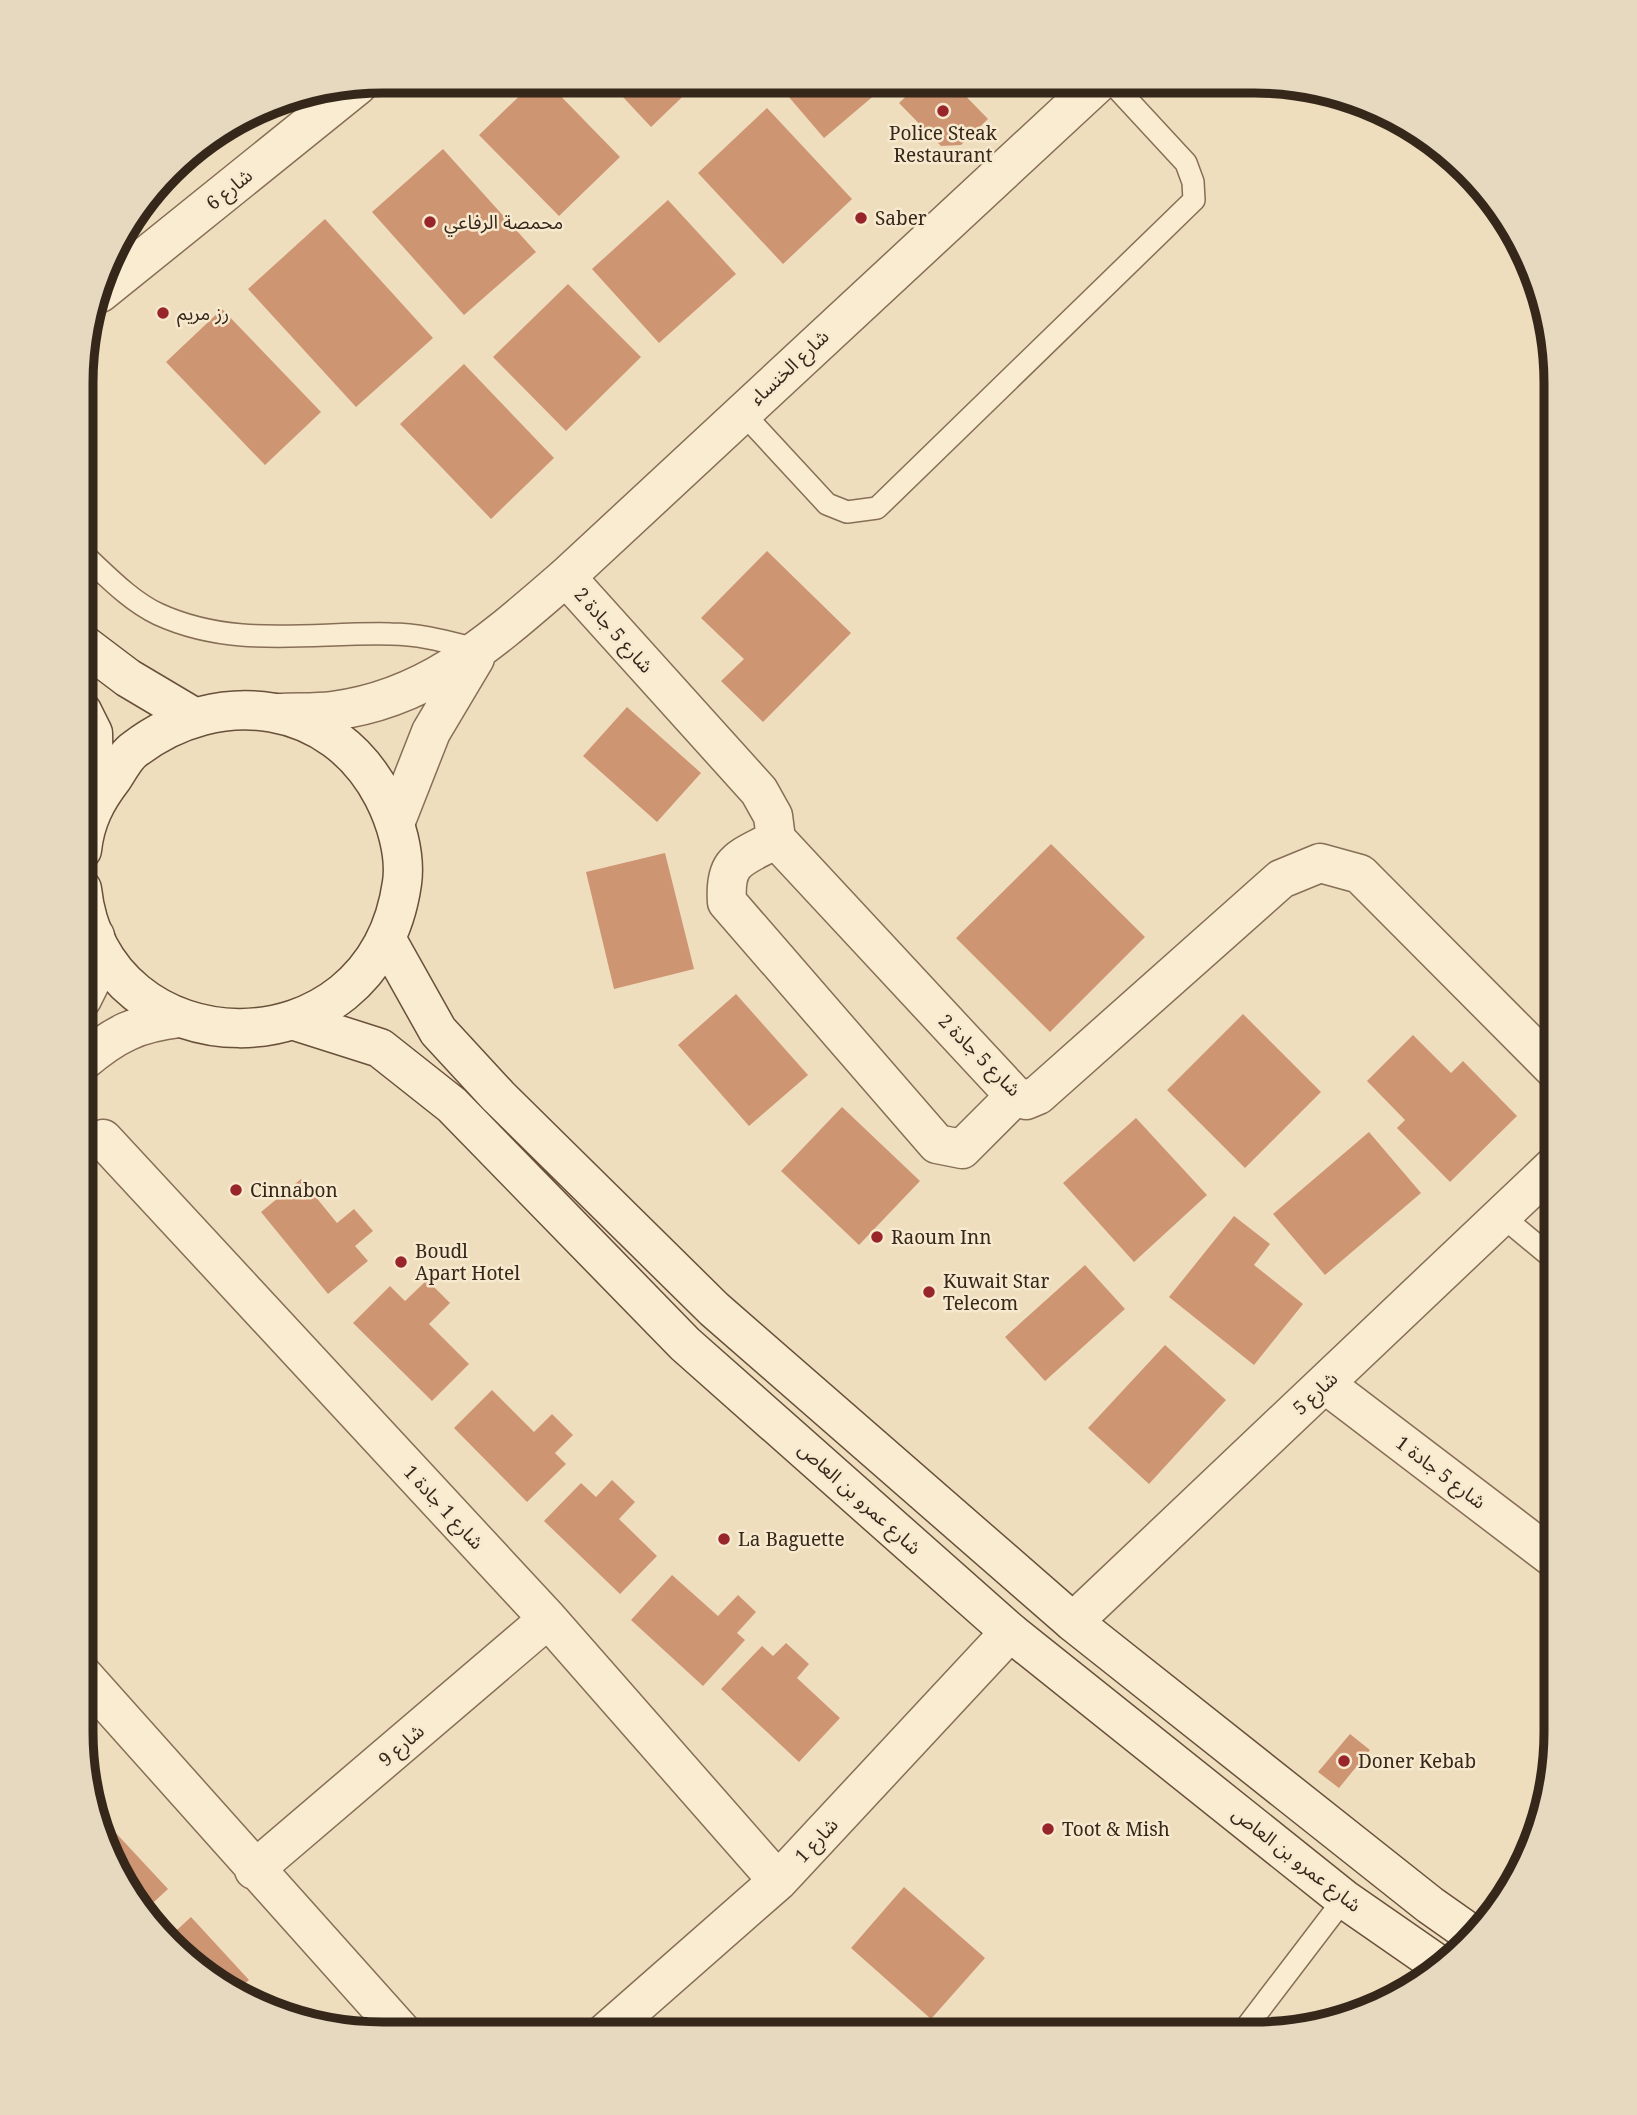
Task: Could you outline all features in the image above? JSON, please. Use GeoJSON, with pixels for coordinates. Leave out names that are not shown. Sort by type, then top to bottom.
{"type":"FeatureCollection","features":[{"type":"Feature","properties":{"kind":"street","name":"شارع الخنساء"},"geometry":{"type":"LineString","coordinates":[[278,713],[332,711],[385,699],[435,679],[480,650],[566,577],[741,411],[1087,93]]}},
{"type":"Feature","properties":{"kind":"street","name":"شارع 6"},"geometry":{"type":"LineString","coordinates":[[123,258],[344,95]]}},
{"type":"Feature","properties":{"kind":"street","name":"شارع 5 جادة 2"},"geometry":{"type":"LineString","coordinates":[[566,577],[759,791],[773,816],[776,839],[1015,1096],[1026,1100],[1038,1095],[1281,878],[1320,863],[1360,874],[1544,1059]]}},
{"type":"Feature","properties":{"kind":"street","name":"شارع الخنساء"},"geometry":{"type":"LineString","coordinates":[[396,821],[431,732],[480,650]]}},
{"type":"Feature","properties":{"kind":"street"},"geometry":{"type":"LineString","coordinates":[[93,652],[128,678],[192,716]]}},
{"type":"Feature","properties":{"kind":"street"},"geometry":{"type":"LineString","coordinates":[[93,929],[116,971],[145,998],[180,1018],[237,1030],[295,1021],[332,1003],[364,975],[387,940],[403,881],[396,821],[370,771],[330,734],[278,713],[235,709],[192,716],[134,750],[94,803]]}},
{"type":"Feature","properties":{"kind":"street"},"geometry":{"type":"LineString","coordinates":[[93,733],[93,807]]}},
{"type":"Feature","properties":{"kind":"street"},"geometry":{"type":"LineString","coordinates":[[776,839],[736,862],[725,877],[727,902],[937,1143],[962,1149],[1015,1096]]}},
{"type":"Feature","properties":{"kind":"street"},"geometry":{"type":"LineString","coordinates":[[93,958],[95,936]]}},
{"type":"Feature","properties":{"kind":"street"},"geometry":{"type":"LineString","coordinates":[[387,940],[438,1031],[596,1193],[724,1318],[1073,1622],[1430,1905],[1465,1930]]}},
{"type":"Feature","properties":{"kind":"street"},"geometry":{"type":"LineString","coordinates":[[93,1053],[109,1040],[136,1026],[180,1018]]}},
{"type":"Feature","properties":{"kind":"street","name":"شارع عمرو بن العاص"},"geometry":{"type":"LineString","coordinates":[[295,1021],[380,1048],[452,1105],[685,1344],[1010,1632],[1344,1899],[1433,1961]]}},
{"type":"Feature","properties":{"kind":"street","name":"شارع 1 جادة 1"},"geometry":{"type":"LineString","coordinates":[[103,1139],[548,1619],[778,1881]]}},
{"type":"Feature","properties":{"kind":"street","name":"شارع 5"},"geometry":{"type":"LineString","coordinates":[[1073,1622],[1544,1176]]}},
{"type":"Feature","properties":{"kind":"street","name":"شارع 5 جادة 1"},"geometry":{"type":"LineString","coordinates":[[1325,1384],[1544,1551]]}},
{"type":"Feature","properties":{"kind":"street","name":"شارع 9"},"geometry":{"type":"LineString","coordinates":[[254,1870],[548,1619]]}},
{"type":"Feature","properties":{"kind":"street","name":"شارع 1"},"geometry":{"type":"LineString","coordinates":[[618,2022],[778,1881],[1010,1632]]}},
{"type":"Feature","properties":{"kind":"street"},"geometry":{"type":"LineString","coordinates":[[93,1687],[254,1870],[393,2022]]}},
{"type":"Feature","properties":{"kind":"lane"},"geometry":{"type":"LineString","coordinates":[[741,411],[827,504],[847,512],[877,508],[1194,200],[1193,182],[1186,163],[1121,93]]}},
{"type":"Feature","properties":{"kind":"lane"},"geometry":{"type":"LineString","coordinates":[[93,562],[155,613],[199,630],[251,638],[393,634],[429,637],[480,650]]}},
{"type":"Feature","properties":{"kind":"lane"},"geometry":{"type":"LineString","coordinates":[[1503,1217],[1544,1251]]}},
{"type":"Feature","properties":{"kind":"lane"},"geometry":{"type":"LineString","coordinates":[[1250,2022],[1344,1899]]}},
{"type":"Feature","properties":{"kind":"building"},"geometry":{"type":"Polygon","coordinates":[[[523,93],[558,93],[620,157],[559,216],[479,135],[523,93]]]}},
{"type":"Feature","properties":{"kind":"building"},"geometry":{"type":"Polygon","coordinates":[[[619,93],[686,93],[651,127],[619,93]]]}},
{"type":"Feature","properties":{"kind":"building"},"geometry":{"type":"Polygon","coordinates":[[[785,93],[877,93],[824,138],[785,93]]]}},
{"type":"Feature","properties":{"kind":"building","name":"Police Steak Restaurant"},"geometry":{"type":"Polygon","coordinates":[[[909,93],[963,93],[988,119],[961,145],[941,146],[899,103],[909,93]]]}},
{"type":"Feature","properties":{"kind":"building"},"geometry":{"type":"Polygon","coordinates":[[[767,108],[852,199],[783,264],[698,173],[767,108]]]}},
{"type":"Feature","properties":{"kind":"building"},"geometry":{"type":"Polygon","coordinates":[[[443,149],[536,252],[464,315],[372,212],[443,149]]]}},
{"type":"Feature","properties":{"kind":"building"},"geometry":{"type":"Polygon","coordinates":[[[668,200],[736,274],[659,343],[592,269],[668,200]]]}},
{"type":"Feature","properties":{"kind":"building"},"geometry":{"type":"Polygon","coordinates":[[[325,219],[433,338],[356,407],[248,289],[325,219]]]}},
{"type":"Feature","properties":{"kind":"building"},"geometry":{"type":"Polygon","coordinates":[[[568,284],[641,357],[566,431],[493,357],[568,284]]]}},
{"type":"Feature","properties":{"kind":"building"},"geometry":{"type":"Polygon","coordinates":[[[222,309],[321,412],[265,465],[166,362],[222,309]]]}},
{"type":"Feature","properties":{"kind":"building"},"geometry":{"type":"Polygon","coordinates":[[[464,364],[554,458],[491,519],[400,424],[464,364]]]}},
{"type":"Feature","properties":{"kind":"building"},"geometry":{"type":"Polygon","coordinates":[[[767,551],[851,633],[763,722],[721,681],[744,659],[701,618],[767,551]]]}},
{"type":"Feature","properties":{"kind":"building"},"geometry":{"type":"Polygon","coordinates":[[[627,707],[701,773],[657,822],[583,756],[627,707]]]}},
{"type":"Feature","properties":{"kind":"building"},"geometry":{"type":"Polygon","coordinates":[[[1051,844],[1145,937],[1050,1032],[956,938],[1051,844]]]}},
{"type":"Feature","properties":{"kind":"building"},"geometry":{"type":"Polygon","coordinates":[[[665,853],[694,969],[614,989],[586,872],[665,853]]]}},
{"type":"Feature","properties":{"kind":"building"},"geometry":{"type":"Polygon","coordinates":[[[736,994],[808,1075],[749,1126],[678,1045],[736,994]]]}},
{"type":"Feature","properties":{"kind":"building"},"geometry":{"type":"Polygon","coordinates":[[[1243,1014],[1321,1092],[1245,1168],[1167,1090],[1243,1014]]]}},
{"type":"Feature","properties":{"kind":"building"},"geometry":{"type":"Polygon","coordinates":[[[1413,1035],[1451,1073],[1463,1061],[1517,1116],[1450,1182],[1397,1128],[1405,1120],[1367,1081],[1413,1035]]]}},
{"type":"Feature","properties":{"kind":"building"},"geometry":{"type":"Polygon","coordinates":[[[842,1107],[920,1181],[859,1245],[781,1171],[842,1107]]]}},
{"type":"Feature","properties":{"kind":"building"},"geometry":{"type":"Polygon","coordinates":[[[1136,1118],[1207,1195],[1134,1262],[1063,1183],[1136,1118]]]}},
{"type":"Feature","properties":{"kind":"building"},"geometry":{"type":"Polygon","coordinates":[[[1369,1132],[1421,1193],[1325,1275],[1273,1214],[1369,1132]]]}},
{"type":"Feature","properties":{"kind":"building"},"geometry":{"type":"Polygon","coordinates":[[[301,1179],[337,1223],[354,1209],[373,1231],[355,1246],[368,1261],[328,1294],[261,1212],[301,1179]]]}},
{"type":"Feature","properties":{"kind":"building"},"geometry":{"type":"Polygon","coordinates":[[[1234,1216],[1270,1244],[1254,1265],[1303,1304],[1254,1365],[1169,1297],[1234,1216]]]}},
{"type":"Feature","properties":{"kind":"building"},"geometry":{"type":"Polygon","coordinates":[[[1085,1265],[1125,1309],[1045,1381],[1005,1337],[1085,1265]]]}},
{"type":"Feature","properties":{"kind":"building"},"geometry":{"type":"Polygon","coordinates":[[[427,1280],[450,1303],[429,1324],[469,1364],[432,1401],[353,1323],[390,1286],[405,1301],[427,1280]]]}},
{"type":"Feature","properties":{"kind":"building"},"geometry":{"type":"Polygon","coordinates":[[[1165,1345],[1226,1400],[1149,1484],[1088,1428],[1165,1345]]]}},
{"type":"Feature","properties":{"kind":"building"},"geometry":{"type":"Polygon","coordinates":[[[492,1390],[534,1432],[552,1414],[573,1435],[555,1453],[566,1464],[527,1502],[454,1428],[492,1390]]]}},
{"type":"Feature","properties":{"kind":"building"},"geometry":{"type":"Polygon","coordinates":[[[612,1480],[635,1502],[619,1519],[657,1556],[620,1594],[544,1521],[581,1483],[596,1497],[612,1480]]]}},
{"type":"Feature","properties":{"kind":"building"},"geometry":{"type":"Polygon","coordinates":[[[672,1575],[718,1616],[738,1595],[756,1612],[737,1633],[745,1640],[703,1686],[631,1620],[672,1575]]]}},
{"type":"Feature","properties":{"kind":"building"},"geometry":{"type":"Polygon","coordinates":[[[786,1643],[809,1664],[797,1678],[840,1718],[799,1762],[721,1689],[762,1646],[773,1656],[786,1643]]]}},
{"type":"Feature","properties":{"kind":"building","name":"Doner Kebab"},"geometry":{"type":"Polygon","coordinates":[[[1350,1734],[1370,1750],[1339,1788],[1318,1772],[1350,1734]]]}},
{"type":"Feature","properties":{"kind":"building"},"geometry":{"type":"Polygon","coordinates":[[[114,1831],[168,1889],[150,1905],[132,1877],[111,1833],[114,1831]]]}},
{"type":"Feature","properties":{"kind":"building"},"geometry":{"type":"Polygon","coordinates":[[[904,1887],[985,1958],[931,2019],[851,1948],[904,1887]]]}},
{"type":"Feature","properties":{"kind":"building"},"geometry":{"type":"Polygon","coordinates":[[[191,1917],[249,1980],[243,1985],[222,1973],[174,1933],[191,1917]]]}},
{"type":"Feature","properties":{"kind":"place","name":"Police Steak Restaurant"},"geometry":{"type":"Point","coordinates":[943,111]}},
{"type":"Feature","properties":{"kind":"place","name":"Saber"},"geometry":{"type":"Point","coordinates":[861,218]}},
{"type":"Feature","properties":{"kind":"place","name":"محمصة الرفاعي"},"geometry":{"type":"Point","coordinates":[430,222]}},
{"type":"Feature","properties":{"kind":"place","name":"رز مريم"},"geometry":{"type":"Point","coordinates":[163,313]}},
{"type":"Feature","properties":{"kind":"place","name":"Cinnabon"},"geometry":{"type":"Point","coordinates":[236,1190]}},
{"type":"Feature","properties":{"kind":"place","name":"Raoum Inn"},"geometry":{"type":"Point","coordinates":[877,1237]}},
{"type":"Feature","properties":{"kind":"place","name":"Boudl Apart Hotel"},"geometry":{"type":"Point","coordinates":[401,1262]}},
{"type":"Feature","properties":{"kind":"place","name":"Kuwait Star Telecom"},"geometry":{"type":"Point","coordinates":[929,1292]}},
{"type":"Feature","properties":{"kind":"place","name":"La Baguette"},"geometry":{"type":"Point","coordinates":[724,1539]}},
{"type":"Feature","properties":{"kind":"place","name":"Doner Kebab"},"geometry":{"type":"Point","coordinates":[1344,1761]}},
{"type":"Feature","properties":{"kind":"place","name":"Toot & Mish"},"geometry":{"type":"Point","coordinates":[1048,1829]}}]}
